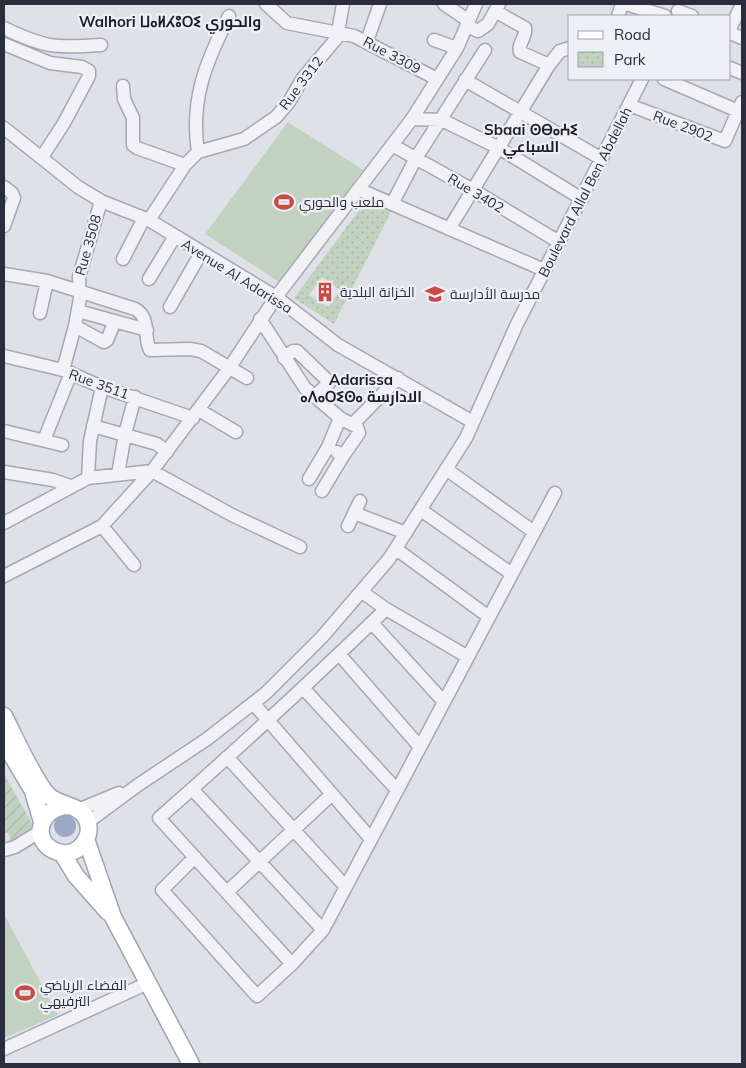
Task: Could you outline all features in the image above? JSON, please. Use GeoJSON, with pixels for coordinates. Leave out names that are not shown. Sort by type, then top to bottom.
{"type":"FeatureCollection","features":[{"type":"Feature","properties":{"kind":"main road"},"geometry":{"type":"LineString","coordinates":[[4,716],[49,796],[74,808],[87,832],[113,917],[191,1064]]}},
{"type":"Feature","properties":{"kind":"main road"},"geometry":{"type":"LineString","coordinates":[[4,742],[33,791],[42,826],[43,838],[56,850],[76,876],[113,917]]}},
{"type":"Feature","properties":{"kind":"main road"},"geometry":{"type":"LineString","coordinates":[[42,826],[53,809],[74,808]]}},
{"type":"Feature","properties":{"kind":"main road"},"geometry":{"type":"LineString","coordinates":[[56,850],[76,850],[87,832]]}},
{"type":"Feature","properties":{"kind":"street","name":"Rue 3309"},"geometry":{"type":"LineString","coordinates":[[266,4],[287,23],[339,33],[367,41],[437,79]]}},
{"type":"Feature","properties":{"kind":"street"},"geometry":{"type":"LineString","coordinates":[[339,33],[343,4]]}},
{"type":"Feature","properties":{"kind":"street"},"geometry":{"type":"LineString","coordinates":[[367,41],[380,4]]}},
{"type":"Feature","properties":{"kind":"street"},"geometry":{"type":"LineString","coordinates":[[444,4],[468,24],[481,30],[497,8],[525,28],[526,32],[519,49],[520,52],[549,65]]}},
{"type":"Feature","properties":{"kind":"street"},"geometry":{"type":"LineString","coordinates":[[4,576],[102,526],[152,471],[230,367],[276,297],[412,118],[457,48],[476,4]]}},
{"type":"Feature","properties":{"kind":"street"},"geometry":{"type":"LineString","coordinates":[[626,4],[662,15]]}},
{"type":"Feature","properties":{"kind":"street"},"geometry":{"type":"LineString","coordinates":[[731,27],[742,4]]}},
{"type":"Feature","properties":{"kind":"street"},"geometry":{"type":"LineString","coordinates":[[678,10],[690,15]]}},
{"type":"Feature","properties":{"kind":"street"},"geometry":{"type":"LineString","coordinates":[[198,152],[196,114],[200,81],[229,16]]}},
{"type":"Feature","properties":{"kind":"street"},"geometry":{"type":"LineString","coordinates":[[4,28],[41,45],[54,47],[101,45]]}},
{"type":"Feature","properties":{"kind":"street","name":"Rue 3312"},"geometry":{"type":"LineString","coordinates":[[123,259],[146,219],[185,165],[198,152],[244,139],[276,117],[289,102],[303,78],[339,33]]}},
{"type":"Feature","properties":{"kind":"street"},"geometry":{"type":"LineString","coordinates":[[434,40],[457,48]]}},
{"type":"Feature","properties":{"kind":"street"},"geometry":{"type":"LineString","coordinates":[[4,44],[50,63],[82,67],[89,71],[89,76],[64,123],[42,157]]}},
{"type":"Feature","properties":{"kind":"street"},"geometry":{"type":"LineString","coordinates":[[449,228],[549,65],[560,51],[568,49]]}},
{"type":"Feature","properties":{"kind":"street"},"geometry":{"type":"LineString","coordinates":[[392,204],[416,158],[485,50]]}},
{"type":"Feature","properties":{"kind":"street"},"geometry":{"type":"LineString","coordinates":[[465,80],[602,159]]}},
{"type":"Feature","properties":{"kind":"street","name":"Boulevard Allal Ben Abdellah"},"geometry":{"type":"LineString","coordinates":[[87,832],[88,822],[138,785],[207,739],[253,703],[286,673],[362,592],[396,549],[473,422],[517,324],[642,80]]}},
{"type":"Feature","properties":{"kind":"street"},"geometry":{"type":"LineString","coordinates":[[667,80],[740,106]]}},
{"type":"Feature","properties":{"kind":"street"},"geometry":{"type":"LineString","coordinates":[[123,86],[124,99],[133,118],[134,145],[185,165]]}},
{"type":"Feature","properties":{"kind":"street","name":"Rue 2902"},"geometry":{"type":"LineString","coordinates":[[629,105],[725,141],[740,106]]}},
{"type":"Feature","properties":{"kind":"street"},"geometry":{"type":"LineString","coordinates":[[412,118],[442,120],[499,148],[582,199]]}},
{"type":"Feature","properties":{"kind":"street","name":"Avenue Al Adarissa"},"geometry":{"type":"LineString","coordinates":[[4,128],[78,187],[101,201],[146,219],[175,236],[276,297],[338,345],[473,422]]}},
{"type":"Feature","properties":{"kind":"street","name":"Rue 3402"},"geometry":{"type":"LineString","coordinates":[[392,145],[473,190],[559,242]]}},
{"type":"Feature","properties":{"kind":"street"},"geometry":{"type":"LineString","coordinates":[[4,188],[14,196],[4,226]]}},
{"type":"Feature","properties":{"kind":"street"},"geometry":{"type":"LineString","coordinates":[[358,189],[544,270]]}},
{"type":"Feature","properties":{"kind":"street","name":"Rue 3508"},"geometry":{"type":"LineString","coordinates":[[44,440],[67,372],[80,298],[77,289],[81,267],[101,201]]}},
{"type":"Feature","properties":{"kind":"street"},"geometry":{"type":"LineString","coordinates":[[149,279],[175,236]]}},
{"type":"Feature","properties":{"kind":"street"},"geometry":{"type":"LineString","coordinates":[[170,307],[201,253]]}},
{"type":"Feature","properties":{"kind":"street"},"geometry":{"type":"LineString","coordinates":[[4,274],[46,280],[138,311],[147,330],[150,350],[201,351],[248,378]]}},
{"type":"Feature","properties":{"kind":"street"},"geometry":{"type":"LineString","coordinates":[[40,313],[46,280]]}},
{"type":"Feature","properties":{"kind":"street"},"geometry":{"type":"LineString","coordinates":[[78,311],[147,330]]}},
{"type":"Feature","properties":{"kind":"street"},"geometry":{"type":"LineString","coordinates":[[260,319],[284,358],[314,397],[340,418],[355,425],[359,433],[322,491]]}},
{"type":"Feature","properties":{"kind":"street"},"geometry":{"type":"LineString","coordinates":[[75,326],[104,342],[107,340],[115,321]]}},
{"type":"Feature","properties":{"kind":"street"},"geometry":{"type":"LineString","coordinates":[[284,358],[293,351],[297,351],[328,381],[329,383],[314,397]]}},
{"type":"Feature","properties":{"kind":"street","name":"Rue 3511"},"geometry":{"type":"LineString","coordinates":[[4,356],[67,372],[102,387],[196,414],[236,432]]}},
{"type":"Feature","properties":{"kind":"street"},"geometry":{"type":"LineString","coordinates":[[355,425],[398,378]]}},
{"type":"Feature","properties":{"kind":"street"},"geometry":{"type":"LineString","coordinates":[[88,478],[93,426],[102,387]]}},
{"type":"Feature","properties":{"kind":"street"},"geometry":{"type":"LineString","coordinates":[[118,474],[134,397]]}},
{"type":"Feature","properties":{"kind":"street"},"geometry":{"type":"LineString","coordinates":[[309,479],[328,446],[340,418]]}},
{"type":"Feature","properties":{"kind":"street"},"geometry":{"type":"LineString","coordinates":[[93,426],[157,444],[167,452]]}},
{"type":"Feature","properties":{"kind":"street"},"geometry":{"type":"LineString","coordinates":[[4,431],[62,445]]}},
{"type":"Feature","properties":{"kind":"street"},"geometry":{"type":"LineString","coordinates":[[328,446],[343,456]]}},
{"type":"Feature","properties":{"kind":"street"},"geometry":{"type":"LineString","coordinates":[[446,469],[534,532]]}},
{"type":"Feature","properties":{"kind":"street"},"geometry":{"type":"LineString","coordinates":[[4,523],[88,478],[152,471],[232,515],[300,547]]}},
{"type":"Feature","properties":{"kind":"street"},"geometry":{"type":"LineString","coordinates":[[4,472],[53,480],[70,486]]}},
{"type":"Feature","properties":{"kind":"street"},"geometry":{"type":"LineString","coordinates":[[196,857],[162,890],[257,996],[292,964],[324,930],[554,493]]}},
{"type":"Feature","properties":{"kind":"street"},"geometry":{"type":"LineString","coordinates":[[348,526],[360,501]]}},
{"type":"Feature","properties":{"kind":"street"},"geometry":{"type":"LineString","coordinates":[[421,510],[512,574]]}},
{"type":"Feature","properties":{"kind":"street"},"geometry":{"type":"LineString","coordinates":[[354,513],[406,533]]}},
{"type":"Feature","properties":{"kind":"street"},"geometry":{"type":"LineString","coordinates":[[102,526],[134,564]]}},
{"type":"Feature","properties":{"kind":"street"},"geometry":{"type":"LineString","coordinates":[[396,549],[489,617]]}},
{"type":"Feature","properties":{"kind":"street"},"geometry":{"type":"LineString","coordinates":[[362,592],[386,609],[468,656]]}},
{"type":"Feature","properties":{"kind":"street"},"geometry":{"type":"LineString","coordinates":[[292,964],[160,818],[267,719],[304,689],[386,609]]}},
{"type":"Feature","properties":{"kind":"street"},"geometry":{"type":"LineString","coordinates":[[372,623],[444,702]]}},
{"type":"Feature","properties":{"kind":"street"},"geometry":{"type":"LineString","coordinates":[[339,654],[420,747]]}},
{"type":"Feature","properties":{"kind":"street"},"geometry":{"type":"LineString","coordinates":[[304,689],[397,790]]}},
{"type":"Feature","properties":{"kind":"street"},"geometry":{"type":"LineString","coordinates":[[253,703],[371,839]]}},
{"type":"Feature","properties":{"kind":"street"},"geometry":{"type":"LineString","coordinates":[[226,757],[346,887]]}},
{"type":"Feature","properties":{"kind":"street","name":"Boulevard Allal Ben Abdellah"},"geometry":{"type":"LineString","coordinates":[[74,808],[138,785]]}},
{"type":"Feature","properties":{"kind":"street"},"geometry":{"type":"LineString","coordinates":[[192,790],[324,930]]}},
{"type":"Feature","properties":{"kind":"street"},"geometry":{"type":"LineString","coordinates":[[227,892],[332,794]]}},
{"type":"Feature","properties":{"kind":"street"},"geometry":{"type":"LineString","coordinates":[[10,849],[42,826]]}},
{"type":"Feature","properties":{"kind":"street"},"geometry":{"type":"LineString","coordinates":[[10,849],[56,850]]}},
{"type":"Feature","properties":{"kind":"street"},"geometry":{"type":"LineString","coordinates":[[4,1050],[148,983]]}},
{"type":"Feature","properties":{"kind":"green space","name":"ملعب والحوري"},"geometry":{"type":"Polygon","coordinates":[[[288,122],[363,170],[281,283],[205,234],[288,122]]]}},
{"type":"Feature","properties":{"kind":"green space"},"geometry":{"type":"Polygon","coordinates":[[[371,194],[394,206],[334,324],[294,298],[371,194]],[[322,277],[309,295],[328,307],[340,290],[322,277]]]}},
{"type":"Feature","properties":{"kind":"green space"},"geometry":{"type":"Polygon","coordinates":[[[4,774],[36,831],[11,842],[8,833],[4,833],[4,774]]]}},
{"type":"Feature","properties":{"kind":"green space","name":"الفضاء الرياضي الترفيهي"},"geometry":{"type":"Polygon","coordinates":[[[4,914],[58,1015],[4,1038],[4,914]]]}},
{"type":"Feature","properties":{"kind":"water"},"geometry":{"type":"Polygon","coordinates":[[[61,815],[69,815],[76,822],[76,830],[69,837],[61,837],[54,830],[54,822],[61,815]]]}},
{"type":"Feature","properties":{"kind":"place","name":"ملعب والحوري"},"geometry":{"type":"Point","coordinates":[284,202]}},
{"type":"Feature","properties":{"kind":"place","name":"الخزانة البلدية"},"geometry":{"type":"Point","coordinates":[325,292]}},
{"type":"Feature","properties":{"kind":"place","name":"مدرسة الأدارسة"},"geometry":{"type":"Point","coordinates":[435,294]}},
{"type":"Feature","properties":{"kind":"place","name":"الفضاء الرياضي الترفيهي"},"geometry":{"type":"Point","coordinates":[25,993]}},
{"type":"Feature","properties":{"kind":"district","name":"Walhori ⵡⴰⵍⵃⵓⵔⵉ والحوري"},"geometry":{"type":"Point","coordinates":[170,22]}},
{"type":"Feature","properties":{"kind":"district","name":"Sbaai ⵙⴱⴰⵄⵉ السباعي"},"geometry":{"type":"Point","coordinates":[531,138]}},
{"type":"Feature","properties":{"kind":"district","name":"Adarissa ⴰⴷⴰⵔⵉⵙⴰ الادارسة"},"geometry":{"type":"Point","coordinates":[361,388]}}]}
